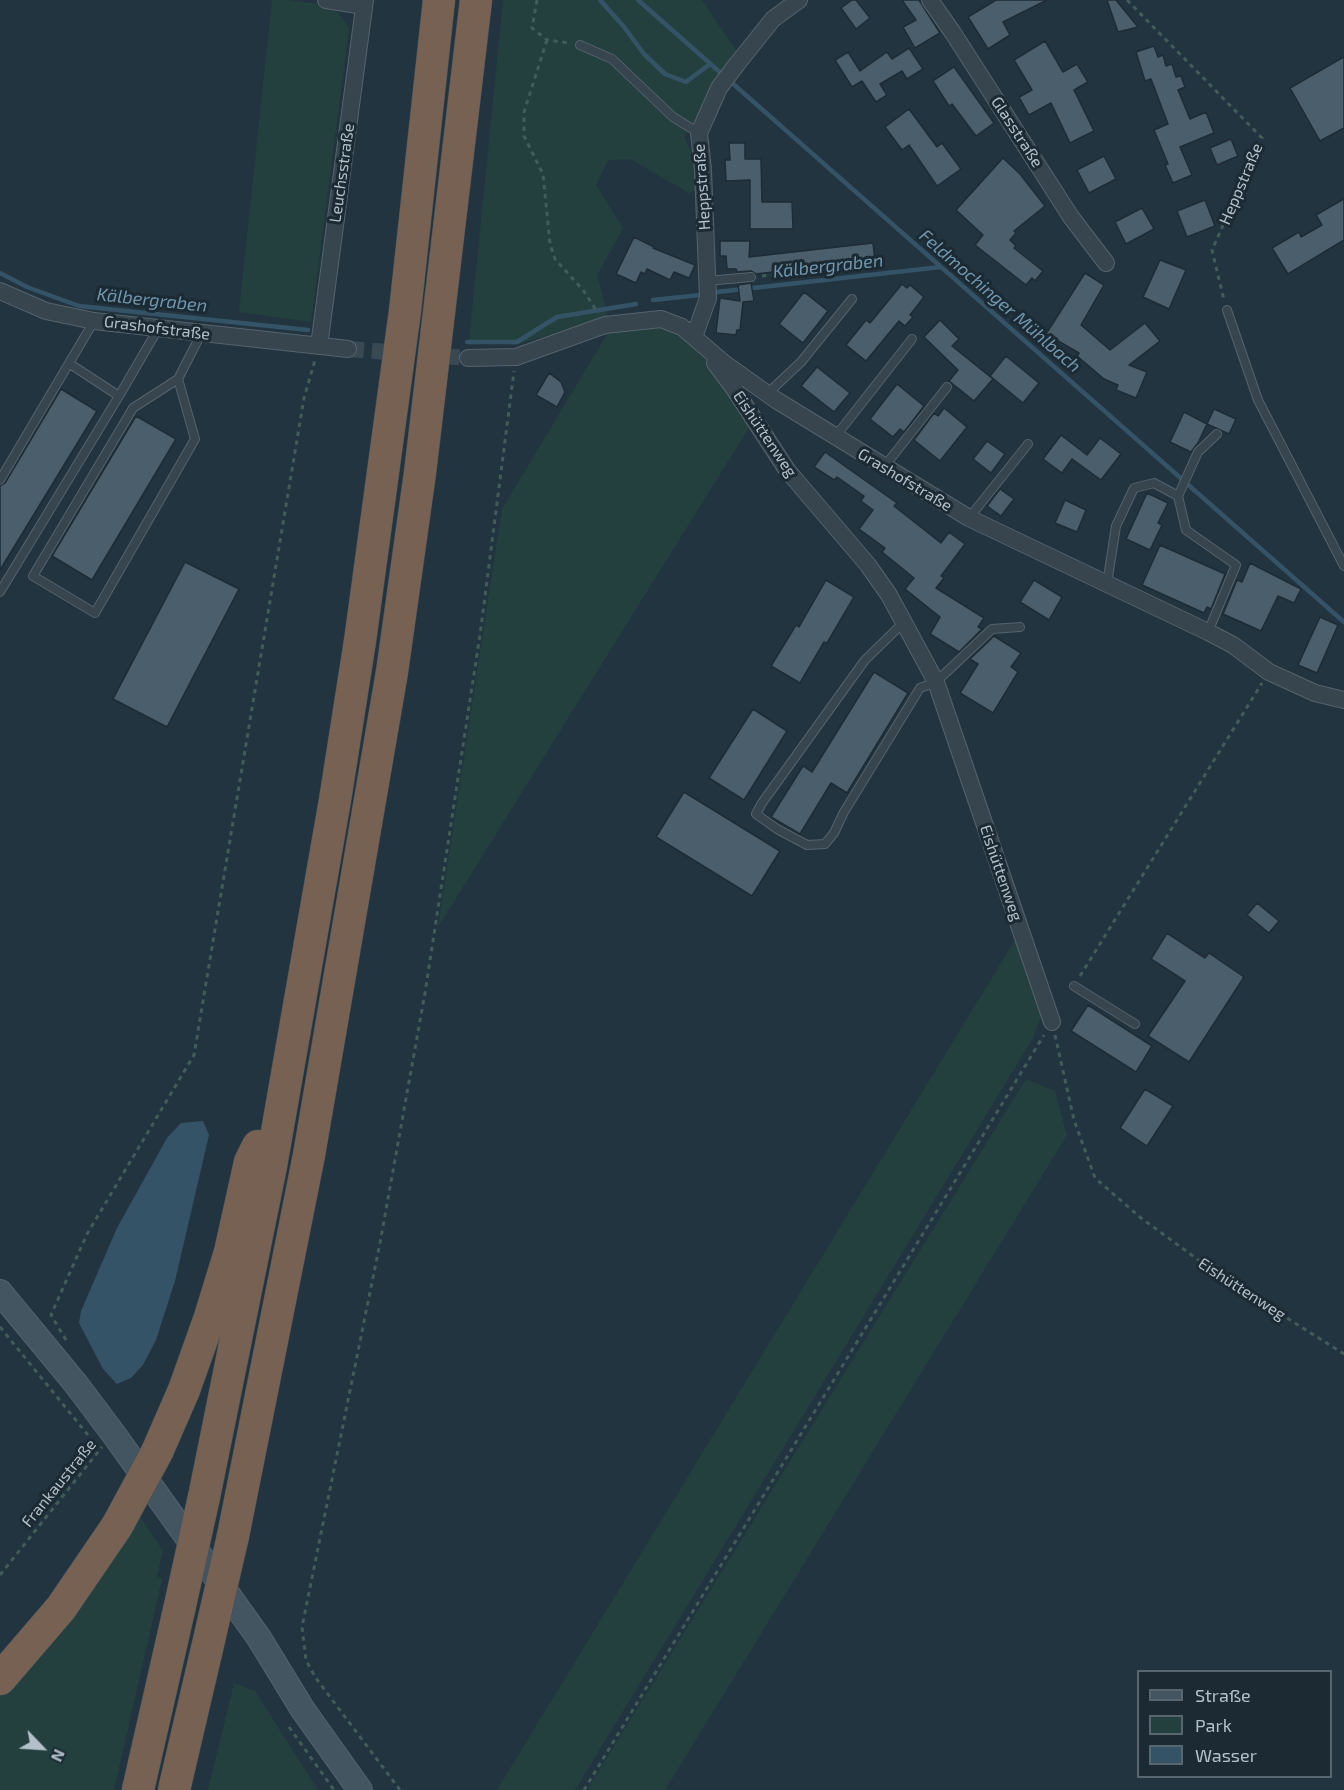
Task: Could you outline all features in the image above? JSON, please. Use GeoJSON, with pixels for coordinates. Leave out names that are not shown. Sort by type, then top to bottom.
{"type":"FeatureCollection","features":[{"type":"Feature","properties":{"kind":"highway"},"geometry":{"type":"LineString","coordinates":[[138,1790],[204,1497],[271,1166],[335,800],[360,641],[405,311],[439,0]]}},
{"type":"Feature","properties":{"kind":"highway"},"geometry":{"type":"LineString","coordinates":[[174,1790],[233,1536],[309,1155],[392,672],[421,461],[476,0]]}},
{"type":"Feature","properties":{"kind":"highway"},"geometry":{"type":"LineString","coordinates":[[0,1679],[61,1608],[117,1526],[157,1452],[184,1390],[210,1317],[230,1252],[250,1162],[286,1085]]}},
{"type":"Feature","properties":{"kind":"main road"},"geometry":{"type":"LineString","coordinates":[[0,1292],[115,1436],[259,1638],[303,1710],[360,1790]]}},
{"type":"Feature","properties":{"kind":"street"},"geometry":{"type":"LineString","coordinates":[[326,0],[365,3]]}},
{"type":"Feature","properties":{"kind":"street","name":"Heppstraße"},"geometry":{"type":"LineString","coordinates":[[694,337],[708,298],[703,170],[699,133],[719,88],[737,64],[773,19],[799,0]]}},
{"type":"Feature","properties":{"kind":"street","name":"Glasstraße"},"geometry":{"type":"LineString","coordinates":[[930,0],[1071,216],[1106,263]]}},
{"type":"Feature","properties":{"kind":"street","name":"Leuchsstraße"},"geometry":{"type":"LineString","coordinates":[[318,346],[365,3]]}},
{"type":"Feature","properties":{"kind":"street","name":"Grashofstraße"},"geometry":{"type":"LineString","coordinates":[[0,291],[46,311],[94,321],[348,349]]}},
{"type":"Feature","properties":{"kind":"street","name":"Grashofstraße"},"geometry":{"type":"LineString","coordinates":[[468,358],[516,357],[605,325],[661,319],[682,327],[724,363],[776,400],[969,518],[1208,632],[1233,645],[1269,672],[1315,693],[1344,700]]}},
{"type":"Feature","properties":{"kind":"street","name":"Eishüttenweg"},"geometry":{"type":"LineString","coordinates":[[694,337],[733,387],[787,470],[868,565],[889,595],[936,682],[1052,1022]]}},
{"type":"Feature","properties":{"kind":"lane"},"geometry":{"type":"LineString","coordinates":[[580,45],[612,58],[673,117],[699,133]]}},
{"type":"Feature","properties":{"kind":"lane"},"geometry":{"type":"LineString","coordinates":[[707,280],[751,277]]}},
{"type":"Feature","properties":{"kind":"lane"},"geometry":{"type":"LineString","coordinates":[[768,393],[816,345],[852,299]]}},
{"type":"Feature","properties":{"kind":"lane"},"geometry":{"type":"LineString","coordinates":[[1227,310],[1258,400],[1344,566]]}},
{"type":"Feature","properties":{"kind":"lane"},"geometry":{"type":"LineString","coordinates":[[0,480],[94,321]]}},
{"type":"Feature","properties":{"kind":"lane"},"geometry":{"type":"LineString","coordinates":[[0,592],[158,329]]}},
{"type":"Feature","properties":{"kind":"lane"},"geometry":{"type":"LineString","coordinates":[[178,379],[195,439],[95,613],[33,576],[133,408],[178,379],[201,334]]}},
{"type":"Feature","properties":{"kind":"lane"},"geometry":{"type":"LineString","coordinates":[[835,437],[912,339]]}},
{"type":"Feature","properties":{"kind":"lane"},"geometry":{"type":"LineString","coordinates":[[70,364],[119,396]]}},
{"type":"Feature","properties":{"kind":"lane"},"geometry":{"type":"LineString","coordinates":[[884,467],[947,387]]}},
{"type":"Feature","properties":{"kind":"lane"},"geometry":{"type":"LineString","coordinates":[[1208,632],[1236,565],[1186,530],[1178,496],[1198,452],[1217,434]]}},
{"type":"Feature","properties":{"kind":"lane"},"geometry":{"type":"LineString","coordinates":[[969,518],[1028,444]]}},
{"type":"Feature","properties":{"kind":"lane"},"geometry":{"type":"LineString","coordinates":[[1107,584],[1116,526],[1134,488],[1154,483],[1178,496]]}},
{"type":"Feature","properties":{"kind":"lane"},"geometry":{"type":"LineString","coordinates":[[904,622],[865,660],[762,803],[756,814],[777,830],[807,845],[825,844],[834,833],[844,812],[920,688],[936,682],[992,629],[1020,627]]}},
{"type":"Feature","properties":{"kind":"lane"},"geometry":{"type":"LineString","coordinates":[[1074,986],[1135,1024]]}},
{"type":"Feature","properties":{"kind":"path"},"geometry":{"type":"LineString","coordinates":[[537,0],[532,28],[548,40],[580,45]]}},
{"type":"Feature","properties":{"kind":"path","name":"Heppstraße"},"geometry":{"type":"LineString","coordinates":[[1127,0],[1262,138],[1212,250],[1227,310]]}},
{"type":"Feature","properties":{"kind":"path"},"geometry":{"type":"LineString","coordinates":[[548,40],[524,112],[524,136],[543,174],[550,244],[555,259],[583,290],[593,305]]}},
{"type":"Feature","properties":{"kind":"path"},"geometry":{"type":"LineString","coordinates":[[751,277],[861,267]]}},
{"type":"Feature","properties":{"kind":"path"},"geometry":{"type":"LineString","coordinates":[[69,1344],[51,1315],[87,1234],[194,1055],[304,398],[318,346]]}},
{"type":"Feature","properties":{"kind":"path"},"geometry":{"type":"LineString","coordinates":[[400,1790],[315,1677],[306,1660],[302,1627],[380,1243],[425,993],[480,635],[516,357]]}},
{"type":"Feature","properties":{"kind":"path"},"geometry":{"type":"LineString","coordinates":[[1074,986],[1269,672]]}},
{"type":"Feature","properties":{"kind":"path"},"geometry":{"type":"LineString","coordinates":[[584,1790],[1052,1022]]}},
{"type":"Feature","properties":{"kind":"path","name":"Eishüttenweg"},"geometry":{"type":"LineString","coordinates":[[1052,1022],[1074,1120],[1095,1178],[1141,1218],[1219,1275],[1344,1354]]}},
{"type":"Feature","properties":{"kind":"path","name":"Frankaustraße"},"geometry":{"type":"LineString","coordinates":[[0,1575],[100,1449],[115,1436]]}},
{"type":"Feature","properties":{"kind":"green space"},"geometry":{"type":"Polygon","coordinates":[[[272,0],[333,6],[349,28],[311,322],[239,312],[272,0]]]}},
{"type":"Feature","properties":{"kind":"green space"},"geometry":{"type":"Polygon","coordinates":[[[503,0],[702,0],[737,52],[684,137],[697,163],[696,190],[689,193],[630,159],[608,160],[596,185],[623,228],[597,275],[608,317],[515,345],[469,341],[503,0]]]}},
{"type":"Feature","properties":{"kind":"green space"},"geometry":{"type":"Polygon","coordinates":[[[655,324],[676,332],[701,354],[717,373],[750,426],[438,927],[502,509],[607,334],[627,326],[655,324]]]}},
{"type":"Feature","properties":{"kind":"green space"},"geometry":{"type":"Polygon","coordinates":[[[1018,935],[1043,1011],[1033,1038],[575,1790],[497,1790],[1018,935]]]}},
{"type":"Feature","properties":{"kind":"green space"},"geometry":{"type":"Polygon","coordinates":[[[1026,1079],[1055,1091],[1067,1135],[665,1790],[587,1790],[1026,1079]]]}},
{"type":"Feature","properties":{"kind":"green space"},"geometry":{"type":"Polygon","coordinates":[[[137,1512],[163,1551],[157,1576],[162,1579],[114,1790],[0,1790],[0,1693],[137,1512]]]}},
{"type":"Feature","properties":{"kind":"green space"},"geometry":{"type":"Polygon","coordinates":[[[234,1683],[255,1691],[318,1790],[208,1790],[234,1683]]]}},
{"type":"Feature","properties":{"kind":"water"},"geometry":{"type":"Polygon","coordinates":[[[203,1121],[209,1135],[175,1281],[156,1340],[143,1365],[131,1378],[117,1384],[103,1369],[79,1323],[81,1311],[117,1228],[167,1138],[181,1123],[203,1121]]]}},
{"type":"Feature","properties":{"kind":"building"},"geometry":{"type":"Polygon","coordinates":[[[852,0],[856,0],[870,18],[856,29],[841,8],[852,0]]]}},
{"type":"Feature","properties":{"kind":"building"},"geometry":{"type":"Polygon","coordinates":[[[902,0],[919,0],[940,33],[915,48],[903,27],[916,20],[902,0]]]}},
{"type":"Feature","properties":{"kind":"building"},"geometry":{"type":"Polygon","coordinates":[[[996,0],[1047,0],[1003,22],[1010,35],[988,49],[968,17],[996,0]]]}},
{"type":"Feature","properties":{"kind":"building"},"geometry":{"type":"Polygon","coordinates":[[[1107,0],[1116,0],[1138,27],[1118,32],[1107,0]]]}},
{"type":"Feature","properties":{"kind":"building"},"geometry":{"type":"Polygon","coordinates":[[[1045,41],[1063,72],[1077,64],[1088,82],[1074,90],[1094,131],[1070,143],[1051,103],[1029,115],[1019,97],[1032,90],[1014,60],[1045,41]]]}},
{"type":"Feature","properties":{"kind":"building"},"geometry":{"type":"Polygon","coordinates":[[[1154,46],[1158,57],[1163,55],[1166,66],[1172,64],[1176,77],[1181,76],[1185,87],[1178,90],[1190,119],[1206,112],[1214,133],[1180,147],[1192,175],[1173,183],[1154,130],[1168,124],[1151,79],[1145,81],[1136,52],[1154,46]]]}},
{"type":"Feature","properties":{"kind":"building"},"geometry":{"type":"Polygon","coordinates":[[[909,48],[923,69],[907,79],[902,71],[880,84],[887,95],[876,102],[862,81],[852,87],[835,60],[848,52],[860,71],[887,52],[892,59],[909,48]]]}},
{"type":"Feature","properties":{"kind":"building"},"geometry":{"type":"Polygon","coordinates":[[[1344,57],[1344,128],[1320,141],[1290,88],[1344,57]]]}},
{"type":"Feature","properties":{"kind":"building"},"geometry":{"type":"Polygon","coordinates":[[[954,67],[994,123],[976,136],[952,104],[949,106],[933,81],[954,67]]]}},
{"type":"Feature","properties":{"kind":"building"},"geometry":{"type":"Polygon","coordinates":[[[909,109],[937,147],[942,143],[961,169],[937,186],[909,145],[902,150],[885,127],[909,109]]]}},
{"type":"Feature","properties":{"kind":"building"},"geometry":{"type":"Polygon","coordinates":[[[1231,139],[1238,156],[1217,165],[1210,148],[1231,139]]]}},
{"type":"Feature","properties":{"kind":"building"},"geometry":{"type":"Polygon","coordinates":[[[729,143],[745,143],[745,159],[761,159],[762,202],[792,202],[793,229],[750,229],[750,180],[726,181],[725,160],[730,160],[729,143]]]}},
{"type":"Feature","properties":{"kind":"building"},"geometry":{"type":"Polygon","coordinates":[[[1104,156],[1116,179],[1089,193],[1077,170],[1104,156]]]}},
{"type":"Feature","properties":{"kind":"building"},"geometry":{"type":"Polygon","coordinates":[[[1003,158],[1020,174],[1045,206],[1014,231],[1016,233],[1010,240],[1016,246],[1014,248],[1043,271],[1035,281],[1032,278],[1026,285],[975,245],[983,235],[956,210],[1003,158]]]}},
{"type":"Feature","properties":{"kind":"building"},"geometry":{"type":"Polygon","coordinates":[[[1344,199],[1344,240],[1288,274],[1272,248],[1299,232],[1301,237],[1322,225],[1316,215],[1344,199]]]}},
{"type":"Feature","properties":{"kind":"building"},"geometry":{"type":"Polygon","coordinates":[[[1205,200],[1215,226],[1187,237],[1177,211],[1205,200]]]}},
{"type":"Feature","properties":{"kind":"building"},"geometry":{"type":"Polygon","coordinates":[[[1142,208],[1154,229],[1126,244],[1115,222],[1142,208]]]}},
{"type":"Feature","properties":{"kind":"building"},"geometry":{"type":"Polygon","coordinates":[[[634,237],[653,248],[695,265],[689,278],[674,272],[670,280],[647,269],[645,274],[641,272],[636,283],[616,274],[634,237]]]}},
{"type":"Feature","properties":{"kind":"building"},"geometry":{"type":"Polygon","coordinates":[[[720,241],[750,241],[749,257],[873,243],[875,260],[756,274],[751,271],[737,272],[736,269],[727,269],[726,256],[720,256],[720,241]]]}},
{"type":"Feature","properties":{"kind":"building"},"geometry":{"type":"Polygon","coordinates":[[[1160,260],[1186,270],[1169,309],[1143,297],[1160,260]]]}},
{"type":"Feature","properties":{"kind":"building"},"geometry":{"type":"Polygon","coordinates":[[[1085,273],[1104,285],[1081,325],[1110,350],[1145,323],[1160,341],[1129,365],[1147,372],[1136,398],[1116,390],[1118,385],[1104,379],[1077,356],[1079,353],[1046,334],[1085,273]]]}},
{"type":"Feature","properties":{"kind":"building"},"geometry":{"type":"Polygon","coordinates":[[[751,283],[754,301],[743,302],[740,330],[737,330],[736,335],[716,333],[720,298],[740,301],[738,285],[751,283]]]}},
{"type":"Feature","properties":{"kind":"building"},"geometry":{"type":"Polygon","coordinates":[[[902,284],[907,288],[910,285],[924,297],[910,315],[913,317],[905,326],[899,321],[866,361],[846,345],[866,320],[870,323],[902,284]]]}},
{"type":"Feature","properties":{"kind":"building"},"geometry":{"type":"Polygon","coordinates":[[[804,292],[828,311],[803,343],[779,324],[804,292]]]}},
{"type":"Feature","properties":{"kind":"building"},"geometry":{"type":"Polygon","coordinates":[[[940,320],[959,339],[952,346],[993,379],[974,401],[949,381],[958,370],[924,337],[940,320]]]}},
{"type":"Feature","properties":{"kind":"building"},"geometry":{"type":"Polygon","coordinates":[[[1006,356],[1039,383],[1023,403],[990,376],[1006,356]]]}},
{"type":"Feature","properties":{"kind":"building"},"geometry":{"type":"Polygon","coordinates":[[[817,367],[850,393],[834,412],[801,386],[817,367]]]}},
{"type":"Feature","properties":{"kind":"building"},"geometry":{"type":"Polygon","coordinates":[[[549,373],[561,382],[565,392],[557,407],[536,395],[549,373]]]}},
{"type":"Feature","properties":{"kind":"building"},"geometry":{"type":"Polygon","coordinates":[[[897,384],[924,406],[904,432],[900,429],[893,437],[870,419],[897,384]]]}},
{"type":"Feature","properties":{"kind":"building"},"geometry":{"type":"Polygon","coordinates":[[[61,389],[97,411],[0,570],[0,486],[5,483],[61,389]]]}},
{"type":"Feature","properties":{"kind":"building"},"geometry":{"type":"Polygon","coordinates":[[[944,408],[967,427],[940,461],[914,440],[934,413],[938,416],[944,408]]]}},
{"type":"Feature","properties":{"kind":"building"},"geometry":{"type":"Polygon","coordinates":[[[1214,409],[1236,419],[1229,434],[1207,424],[1214,409]]]}},
{"type":"Feature","properties":{"kind":"building"},"geometry":{"type":"Polygon","coordinates":[[[1184,412],[1207,424],[1191,452],[1170,442],[1184,412]]]}},
{"type":"Feature","properties":{"kind":"building"},"geometry":{"type":"Polygon","coordinates":[[[136,416],[176,439],[92,580],[52,556],[136,416]]]}},
{"type":"Feature","properties":{"kind":"building"},"geometry":{"type":"Polygon","coordinates":[[[1061,435],[1087,455],[1100,438],[1121,454],[1101,480],[1072,459],[1062,473],[1043,459],[1061,435]]]}},
{"type":"Feature","properties":{"kind":"building"},"geometry":{"type":"Polygon","coordinates":[[[987,441],[1005,454],[991,473],[973,459],[987,441]]]}},
{"type":"Feature","properties":{"kind":"building"},"geometry":{"type":"Polygon","coordinates":[[[825,452],[897,503],[894,506],[941,543],[949,532],[965,544],[941,576],[944,578],[936,588],[984,618],[978,627],[982,629],[959,652],[930,634],[940,617],[905,589],[914,578],[882,552],[885,548],[859,529],[873,510],[861,501],[864,496],[837,477],[834,480],[814,467],[825,452]]]}},
{"type":"Feature","properties":{"kind":"building"},"geometry":{"type":"Polygon","coordinates":[[[1000,489],[1014,499],[1001,516],[987,506],[1000,489]]]}},
{"type":"Feature","properties":{"kind":"building"},"geometry":{"type":"Polygon","coordinates":[[[1147,493],[1168,503],[1158,523],[1162,525],[1150,550],[1126,539],[1147,493]]]}},
{"type":"Feature","properties":{"kind":"building"},"geometry":{"type":"Polygon","coordinates":[[[1065,500],[1086,510],[1077,532],[1055,523],[1065,500]]]}},
{"type":"Feature","properties":{"kind":"building"},"geometry":{"type":"Polygon","coordinates":[[[1160,545],[1225,574],[1211,609],[1207,607],[1204,613],[1142,585],[1160,545]]]}},
{"type":"Feature","properties":{"kind":"building"},"geometry":{"type":"Polygon","coordinates":[[[185,562],[239,589],[167,727],[113,699],[185,562]]]}},
{"type":"Feature","properties":{"kind":"building"},"geometry":{"type":"Polygon","coordinates":[[[1250,563],[1301,589],[1294,603],[1278,596],[1261,631],[1223,614],[1237,580],[1242,582],[1250,563]]]}},
{"type":"Feature","properties":{"kind":"building"},"geometry":{"type":"Polygon","coordinates":[[[826,580],[854,597],[800,683],[771,666],[796,625],[799,627],[826,580]]]}},
{"type":"Feature","properties":{"kind":"building"},"geometry":{"type":"Polygon","coordinates":[[[1034,580],[1062,597],[1049,620],[1020,602],[1034,580]]]}},
{"type":"Feature","properties":{"kind":"building"},"geometry":{"type":"Polygon","coordinates":[[[1320,617],[1338,625],[1317,673],[1298,665],[1320,617]]]}},
{"type":"Feature","properties":{"kind":"building"},"geometry":{"type":"Polygon","coordinates":[[[994,636],[1021,653],[1011,667],[1018,672],[993,713],[960,693],[978,664],[970,659],[994,636]]]}},
{"type":"Feature","properties":{"kind":"building"},"geometry":{"type":"Polygon","coordinates":[[[874,672],[908,693],[847,793],[831,783],[800,834],[771,817],[803,766],[812,772],[874,672]]]}},
{"type":"Feature","properties":{"kind":"building"},"geometry":{"type":"Polygon","coordinates":[[[753,709],[787,731],[744,800],[709,778],[753,709]]]}},
{"type":"Feature","properties":{"kind":"building"},"geometry":{"type":"Polygon","coordinates":[[[684,792],[780,851],[752,896],[656,837],[684,792]]]}},
{"type":"Feature","properties":{"kind":"building"},"geometry":{"type":"Polygon","coordinates":[[[1257,903],[1279,921],[1269,933],[1247,915],[1257,903]]]}},
{"type":"Feature","properties":{"kind":"building"},"geometry":{"type":"Polygon","coordinates":[[[1167,933],[1205,958],[1209,953],[1244,977],[1189,1062],[1148,1036],[1185,981],[1151,959],[1167,933]]]}},
{"type":"Feature","properties":{"kind":"building"},"geometry":{"type":"Polygon","coordinates":[[[1088,1005],[1152,1046],[1136,1072],[1071,1031],[1088,1005]]]}},
{"type":"Feature","properties":{"kind":"building"},"geometry":{"type":"Polygon","coordinates":[[[1145,1089],[1173,1106],[1147,1146],[1120,1128],[1145,1089]]]}},
{"type":"Feature","properties":{"kind":"waterway"},"geometry":{"type":"LineString","coordinates":[[600,0],[644,54],[665,74],[686,82],[710,64]]}},
{"type":"Feature","properties":{"kind":"waterway","name":"Feldmochinger Mühlbach"},"geometry":{"type":"LineString","coordinates":[[638,0],[1344,622]]}},
{"type":"Feature","properties":{"kind":"waterway","name":"Kälbergraben"},"geometry":{"type":"LineString","coordinates":[[717,292],[941,267]]}},
{"type":"Feature","properties":{"kind":"waterway","name":"Kälbergraben"},"geometry":{"type":"LineString","coordinates":[[0,273],[27,287],[79,306],[308,330]]}},
{"type":"Feature","properties":{"kind":"waterway","name":"Kälbergraben"},"geometry":{"type":"LineString","coordinates":[[653,300],[700,295]]}},
{"type":"Feature","properties":{"kind":"waterway","name":"Kälbergraben"},"geometry":{"type":"LineString","coordinates":[[467,342],[517,342],[557,317],[636,304]]}},
{"type":"Feature","properties":{"kind":"tunnel"},"geometry":{"type":"LineString","coordinates":[[348,349],[468,358]]}}]}
